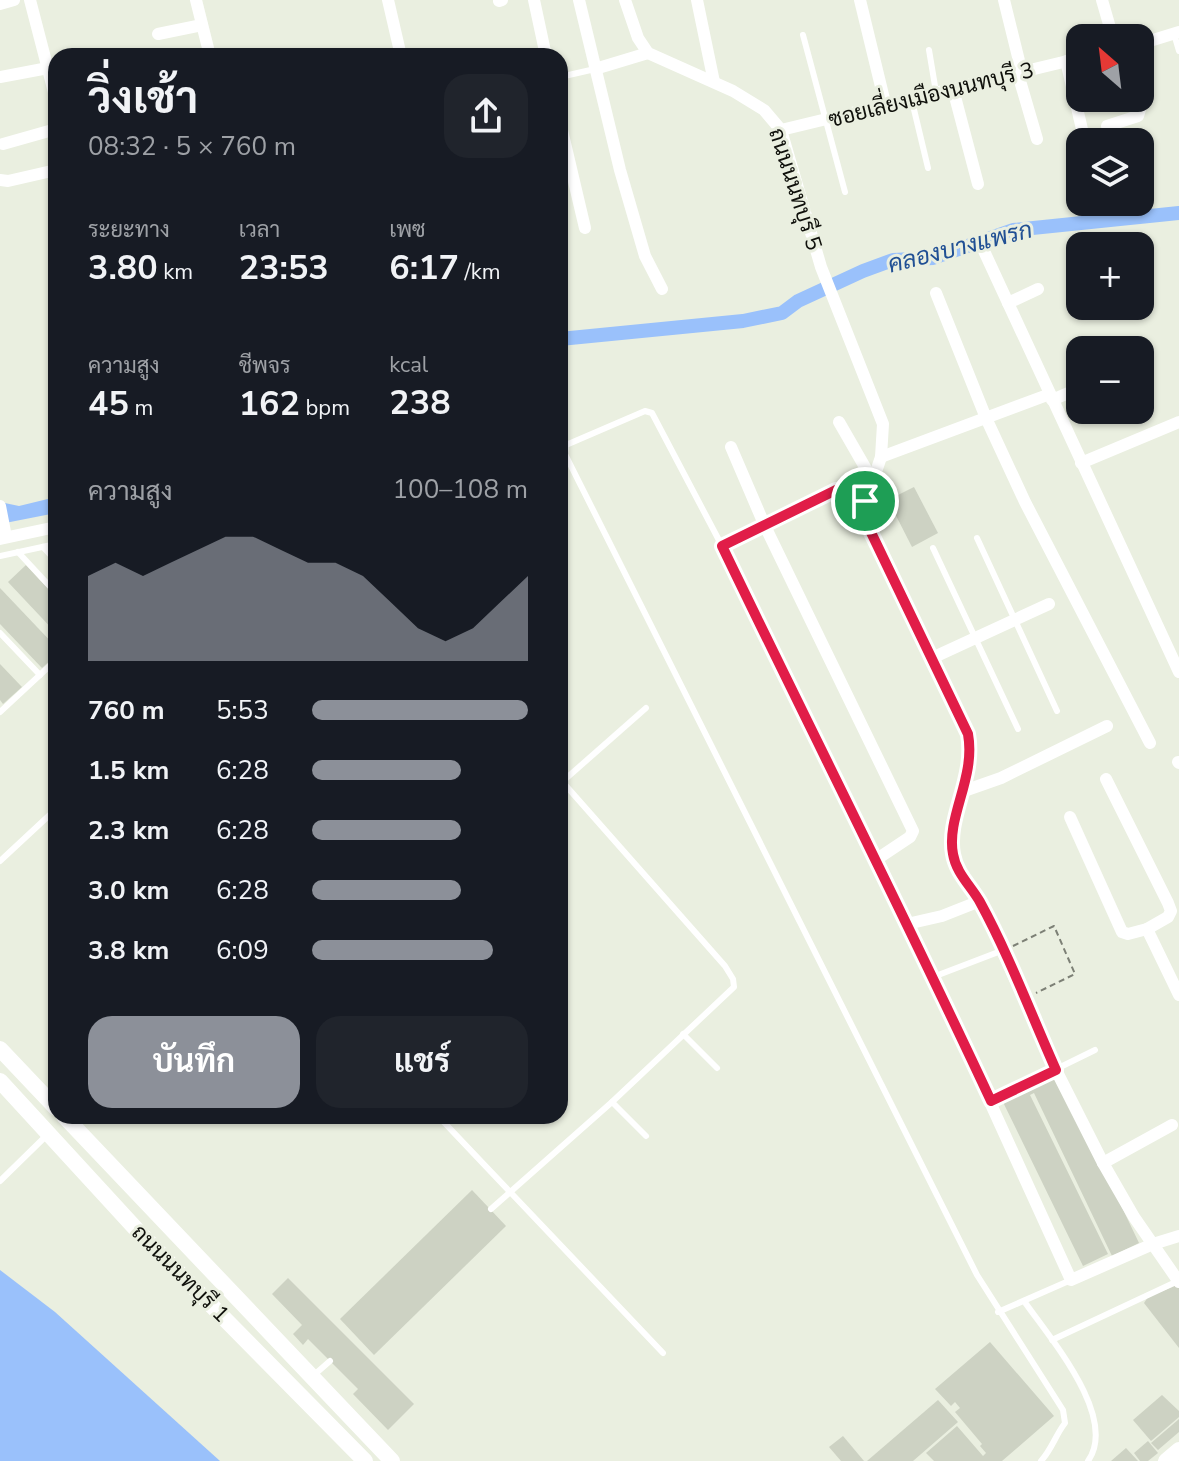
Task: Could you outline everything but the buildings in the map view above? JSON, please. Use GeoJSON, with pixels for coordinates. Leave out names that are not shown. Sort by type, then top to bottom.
{"type":"FeatureCollection","features":[{"type":"Feature","properties":{"kind":"main road"},"geometry":{"type":"LineString","coordinates":[[0,1049],[48,1100]]}},
{"type":"Feature","properties":{"kind":"main road","name":"ถนนนนทบุรี 1"},"geometry":{"type":"LineString","coordinates":[[2,1088],[365,1461]]}},
{"type":"Feature","properties":{"kind":"main road","name":"ถนนนนทบุรี 1"},"geometry":{"type":"LineString","coordinates":[[72,1124],[392,1461]]}},
{"type":"Feature","properties":{"kind":"main road"},"geometry":{"type":"LineString","coordinates":[[1166,1461],[1179,1450]]}},
{"type":"Feature","properties":{"kind":"street"},"geometry":{"type":"LineString","coordinates":[[0,4],[14,0]]}},
{"type":"Feature","properties":{"kind":"street"},"geometry":{"type":"LineString","coordinates":[[0,77],[48,68],[30,0]]}},
{"type":"Feature","properties":{"kind":"street"},"geometry":{"type":"LineString","coordinates":[[196,0],[195,27],[206,48]]}},
{"type":"Feature","properties":{"kind":"street"},"geometry":{"type":"LineString","coordinates":[[388,0],[399,48]]}},
{"type":"Feature","properties":{"kind":"street"},"geometry":{"type":"LineString","coordinates":[[534,0],[544,48]]}},
{"type":"Feature","properties":{"kind":"street"},"geometry":{"type":"LineString","coordinates":[[579,0],[620,170],[645,256],[662,289]]}},
{"type":"Feature","properties":{"kind":"street"},"geometry":{"type":"LineString","coordinates":[[595,69],[648,53],[638,38],[625,0]]}},
{"type":"Feature","properties":{"kind":"street"},"geometry":{"type":"LineString","coordinates":[[697,0],[714,82]]}},
{"type":"Feature","properties":{"kind":"street"},"geometry":{"type":"LineString","coordinates":[[860,0],[885,103]]}},
{"type":"Feature","properties":{"kind":"street"},"geometry":{"type":"LineString","coordinates":[[1004,0],[1037,139]]}},
{"type":"Feature","properties":{"kind":"street"},"geometry":{"type":"LineString","coordinates":[[1102,0],[1109,24]]}},
{"type":"Feature","properties":{"kind":"street"},"geometry":{"type":"LineString","coordinates":[[158,34],[195,27]]}},
{"type":"Feature","properties":{"kind":"street"},"geometry":{"type":"LineString","coordinates":[[1154,40],[1177,33]]}},
{"type":"Feature","properties":{"kind":"street","name":"ถนนนนทบุรี 5"},"geometry":{"type":"LineString","coordinates":[[648,53],[714,82],[764,110],[781,130],[832,299],[883,424],[881,457],[865,501]]}},
{"type":"Feature","properties":{"kind":"street","name":"ซอยเลี่ยงเมืองนนทบุรี 3"},"geometry":{"type":"LineString","coordinates":[[781,130],[1066,61]]}},
{"type":"Feature","properties":{"kind":"street"},"geometry":{"type":"LineString","coordinates":[[953,89],[978,184]]}},
{"type":"Feature","properties":{"kind":"street"},"geometry":{"type":"LineString","coordinates":[[1107,126],[1138,116],[1139,112]]}},
{"type":"Feature","properties":{"kind":"street"},"geometry":{"type":"LineString","coordinates":[[3,144],[48,131]]}},
{"type":"Feature","properties":{"kind":"street"},"geometry":{"type":"LineString","coordinates":[[568,160],[585,228]]}},
{"type":"Feature","properties":{"kind":"street"},"geometry":{"type":"LineString","coordinates":[[0,180],[48,172]]}},
{"type":"Feature","properties":{"kind":"street"},"geometry":{"type":"LineString","coordinates":[[984,251],[1179,672]]}},
{"type":"Feature","properties":{"kind":"street"},"geometry":{"type":"LineString","coordinates":[[1008,303],[1038,289]]}},
{"type":"Feature","properties":{"kind":"street"},"geometry":{"type":"LineString","coordinates":[[936,293],[986,418],[1025,502],[1150,743]]}},
{"type":"Feature","properties":{"kind":"street"},"geometry":{"type":"LineString","coordinates":[[881,457],[1066,392]]}},
{"type":"Feature","properties":{"kind":"street"},"geometry":{"type":"LineString","coordinates":[[839,422],[873,481]]}},
{"type":"Feature","properties":{"kind":"street"},"geometry":{"type":"LineString","coordinates":[[1081,463],[1179,422]]}},
{"type":"Feature","properties":{"kind":"street"},"geometry":{"type":"LineString","coordinates":[[731,447],[764,524],[913,831],[910,837],[877,859]]}},
{"type":"Feature","properties":{"kind":"street"},"geometry":{"type":"LineString","coordinates":[[1173,1238],[1153,1244],[1071,1280],[877,859],[827,764],[722,546],[836,490],[865,501],[866,522],[968,734],[970,765],[952,834],[958,869],[980,901],[1056,1070],[1103,1163],[1134,1217],[1153,1244],[1178,1282]]}},
{"type":"Feature","properties":{"kind":"street"},"geometry":{"type":"LineString","coordinates":[[0,506],[3,535],[48,528]]}},
{"type":"Feature","properties":{"kind":"street"},"geometry":{"type":"LineString","coordinates":[[932,658],[1049,604]]}},
{"type":"Feature","properties":{"kind":"street"},"geometry":{"type":"LineString","coordinates":[[964,791],[1001,778],[1107,726]]}},
{"type":"Feature","properties":{"kind":"street"},"geometry":{"type":"LineString","coordinates":[[1070,817],[1122,932],[1128,934],[1147,929],[1168,917],[1171,911],[1106,779]]}},
{"type":"Feature","properties":{"kind":"street"},"geometry":{"type":"LineString","coordinates":[[907,924],[942,916],[980,901]]}},
{"type":"Feature","properties":{"kind":"street"},"geometry":{"type":"LineString","coordinates":[[1147,929],[1179,995]]}},
{"type":"Feature","properties":{"kind":"street"},"geometry":{"type":"LineString","coordinates":[[1103,1163],[1172,1125]]}},
{"type":"Feature","properties":{"kind":"lane"},"geometry":{"type":"LineString","coordinates":[[1177,33],[1179,51]]}},
{"type":"Feature","properties":{"kind":"lane"},"geometry":{"type":"LineString","coordinates":[[803,35],[845,192]]}},
{"type":"Feature","properties":{"kind":"lane"},"geometry":{"type":"LineString","coordinates":[[929,50],[936,92]]}},
{"type":"Feature","properties":{"kind":"lane"},"geometry":{"type":"LineString","coordinates":[[568,75],[595,69]]}},
{"type":"Feature","properties":{"kind":"lane"},"geometry":{"type":"LineString","coordinates":[[911,97],[928,168]]}},
{"type":"Feature","properties":{"kind":"lane"},"geometry":{"type":"LineString","coordinates":[[568,444],[645,411],[652,413],[722,546]]}},
{"type":"Feature","properties":{"kind":"lane"},"geometry":{"type":"LineString","coordinates":[[568,460],[969,1261],[1066,1418],[1054,1438],[1052,1449],[1041,1461]]}},
{"type":"Feature","properties":{"kind":"lane"},"geometry":{"type":"LineString","coordinates":[[977,538],[1057,711]]}},
{"type":"Feature","properties":{"kind":"lane"},"geometry":{"type":"LineString","coordinates":[[0,556],[48,546]]}},
{"type":"Feature","properties":{"kind":"lane"},"geometry":{"type":"LineString","coordinates":[[43,547],[48,552]]}},
{"type":"Feature","properties":{"kind":"lane"},"geometry":{"type":"LineString","coordinates":[[933,548],[1018,729]]}},
{"type":"Feature","properties":{"kind":"lane"},"geometry":{"type":"LineString","coordinates":[[18,552],[48,584]]}},
{"type":"Feature","properties":{"kind":"lane"},"geometry":{"type":"LineString","coordinates":[[0,633],[40,675]]}},
{"type":"Feature","properties":{"kind":"lane"},"geometry":{"type":"LineString","coordinates":[[0,712],[48,668]]}},
{"type":"Feature","properties":{"kind":"lane"},"geometry":{"type":"LineString","coordinates":[[568,774],[646,708]]}},
{"type":"Feature","properties":{"kind":"lane"},"geometry":{"type":"LineString","coordinates":[[491,1209],[612,1102],[734,987],[725,966],[568,788]]}},
{"type":"Feature","properties":{"kind":"lane"},"geometry":{"type":"LineString","coordinates":[[0,861],[48,816]]}},
{"type":"Feature","properties":{"kind":"lane"},"geometry":{"type":"LineString","coordinates":[[933,977],[1003,951]]}},
{"type":"Feature","properties":{"kind":"lane"},"geometry":{"type":"LineString","coordinates":[[683,1034],[717,1068]]}},
{"type":"Feature","properties":{"kind":"lane"},"geometry":{"type":"LineString","coordinates":[[991,1101],[1095,1050]]}},
{"type":"Feature","properties":{"kind":"lane"},"geometry":{"type":"LineString","coordinates":[[612,1102],[646,1136]]}},
{"type":"Feature","properties":{"kind":"lane"},"geometry":{"type":"LineString","coordinates":[[446,1124],[663,1353]]}},
{"type":"Feature","properties":{"kind":"lane"},"geometry":{"type":"LineString","coordinates":[[0,1181],[49,1134]]}},
{"type":"Feature","properties":{"kind":"lane"},"geometry":{"type":"LineString","coordinates":[[998,1312],[1071,1280]]}},
{"type":"Feature","properties":{"kind":"lane"},"geometry":{"type":"LineString","coordinates":[[1052,1340],[1178,1282]]}},
{"type":"Feature","properties":{"kind":"lane"},"geometry":{"type":"LineString","coordinates":[[1024,1301],[1082,1384],[1098,1440],[1088,1461]]}},
{"type":"Feature","properties":{"kind":"lane"},"geometry":{"type":"LineString","coordinates":[[313,1376],[330,1361]]}},
{"type":"Feature","properties":{"kind":"path"},"geometry":{"type":"LineString","coordinates":[[1003,951],[1054,926],[1075,974],[1024,999]]}},
{"type":"Feature","properties":{"kind":"water"},"geometry":{"type":"Polygon","coordinates":[[[48,499],[48,515],[0,524],[0,502],[19,506],[48,499]]]}},
{"type":"Feature","properties":{"kind":"water"},"geometry":{"type":"Polygon","coordinates":[[[0,1270],[55,1312],[220,1461],[0,1461],[0,1270]]]}},
{"type":"Feature","properties":{"kind":"waterway","name":"คลองบางแพรก"},"geometry":{"type":"LineString","coordinates":[[568,338],[743,321],[782,313],[798,301],[893,260],[933,258],[1013,230],[1179,213]]}},
{"type":"Feature","properties":{"kind":"route"},"geometry":{"type":"LineString","coordinates":[[840,490],[865,501],[866,522],[968,734],[970,765],[952,834],[958,869],[980,901],[1056,1070],[991,1101],[877,859],[827,764],[722,546],[831,491],[840,490]]}}]}
